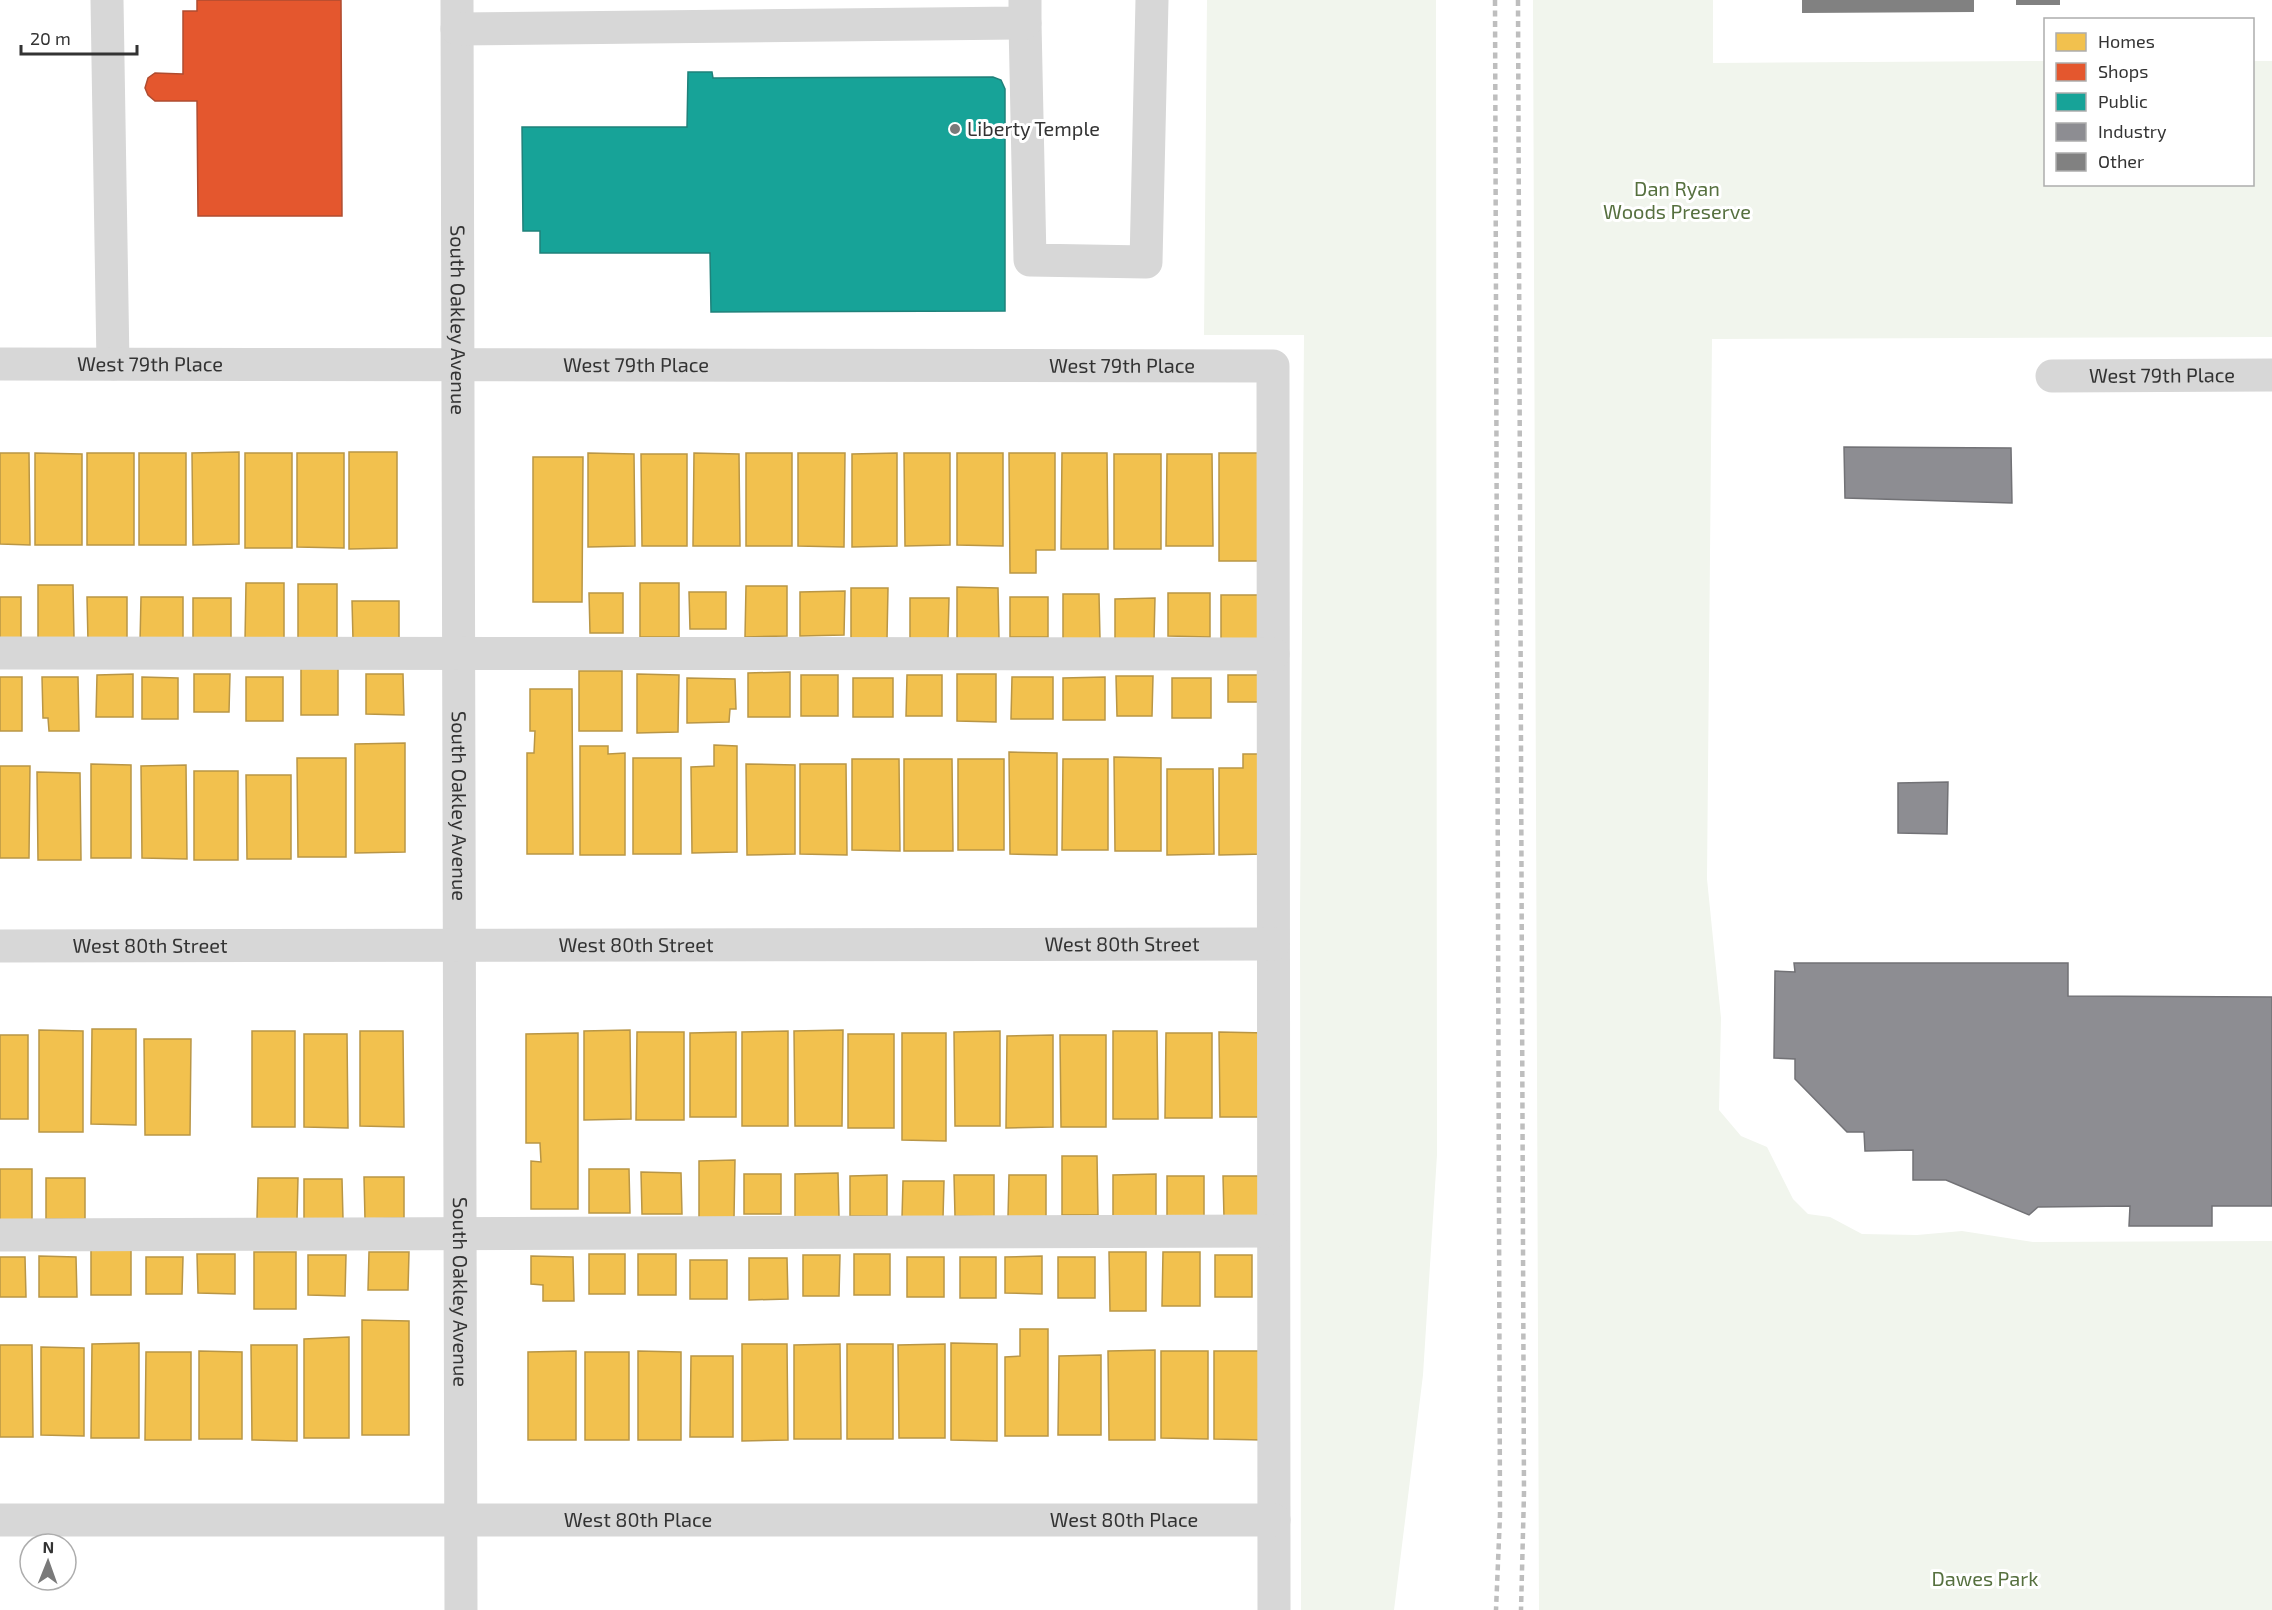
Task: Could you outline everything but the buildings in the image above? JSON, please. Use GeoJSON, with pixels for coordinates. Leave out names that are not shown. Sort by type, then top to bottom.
{"type":"FeatureCollection","features":[{"type":"Feature","properties":{"kind":"street"},"geometry":{"type":"LineString","coordinates":[[107,0],[113,364]]}},
{"type":"Feature","properties":{"kind":"street"},"geometry":{"type":"LineString","coordinates":[[457,15],[1025,11],[1030,260],[1146,262],[1152,0]]}},
{"type":"Feature","properties":{"kind":"street","name":"South Oakley Avenue"},"geometry":{"type":"LineString","coordinates":[[457,15],[461,1610]]}},
{"type":"Feature","properties":{"kind":"street","name":"West 79th Place"},"geometry":{"type":"LineString","coordinates":[[0,364],[1273,366],[1273,654]]}},
{"type":"Feature","properties":{"kind":"street","name":"West 79th Place"},"geometry":{"type":"LineString","coordinates":[[2052,376],[2272,375]]}},
{"type":"Feature","properties":{"kind":"street"},"geometry":{"type":"LineString","coordinates":[[0,653],[1273,654],[1274,1610]]}},
{"type":"Feature","properties":{"kind":"street","name":"West 80th Street"},"geometry":{"type":"LineString","coordinates":[[0,946],[1273,944]]}},
{"type":"Feature","properties":{"kind":"street"},"geometry":{"type":"LineString","coordinates":[[0,1235],[1274,1231]]}},
{"type":"Feature","properties":{"kind":"street","name":"West 80th Place"},"geometry":{"type":"LineString","coordinates":[[0,1520],[1274,1520]]}},
{"type":"Feature","properties":{"kind":"green space"},"geometry":{"type":"Polygon","coordinates":[[[1207,0],[1436,0],[1437,1155],[1423,1375],[1394,1610],[1301,1610],[1300,916],[1304,335],[1204,335],[1207,0]]]}},
{"type":"Feature","properties":{"kind":"green space","name":"Dan Ryan Woods Preserve"},"geometry":{"type":"Polygon","coordinates":[[[1533,0],[1713,0],[1713,63],[2044,61],[2044,186],[2254,186],[2254,61],[2272,61],[2272,337],[1712,339],[1707,879],[1721,1018],[1719,1110],[1741,1136],[1767,1147],[1793,1199],[1808,1214],[1830,1217],[1862,1234],[1917,1235],[1962,1231],[2033,1242],[2272,1241],[2272,1610],[1539,1610],[1533,0]]]}},
{"type":"Feature","properties":{"kind":"railway"},"geometry":{"type":"LineString","coordinates":[[1495,0],[1500,1515],[1496,1610]]}},
{"type":"Feature","properties":{"kind":"railway"},"geometry":{"type":"LineString","coordinates":[[1518,0],[1524,1493],[1521,1610]]}},
{"type":"Feature","properties":{"kind":"place","name":"Liberty Temple"},"geometry":{"type":"Point","coordinates":[955,129]}},
{"type":"Feature","properties":{"kind":"park label","name":"Dawes Park"},"geometry":{"type":"Point","coordinates":[1985,1579]}}]}
